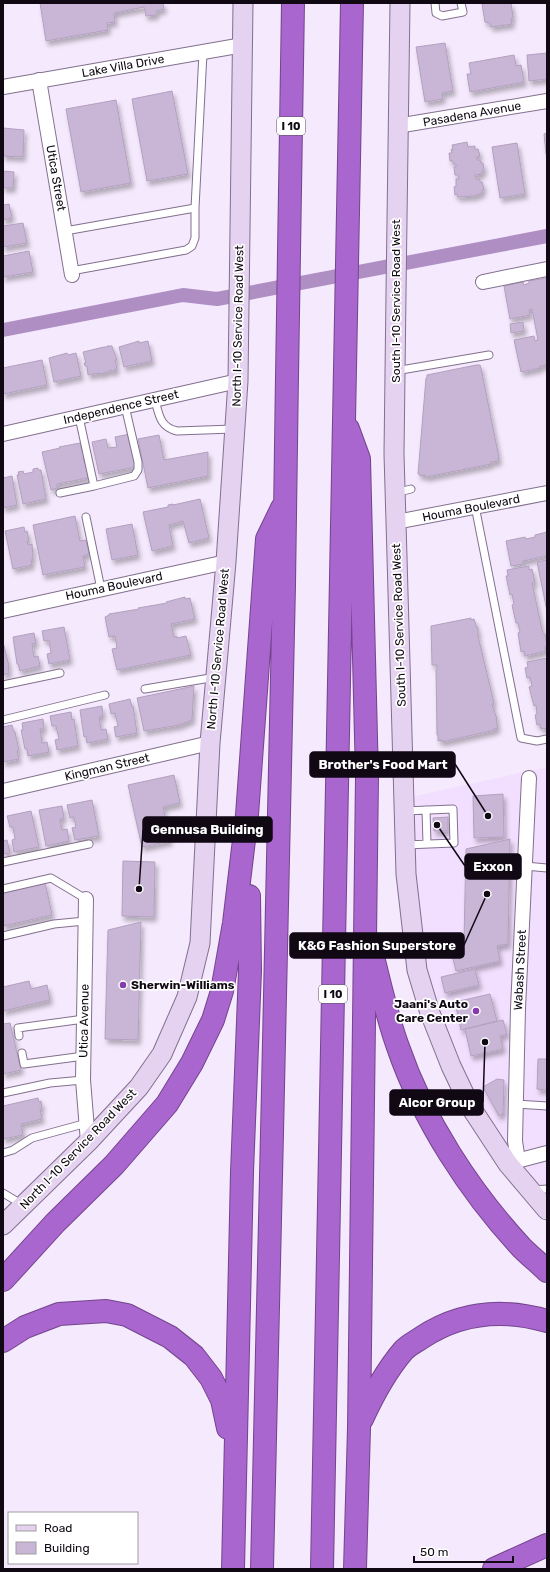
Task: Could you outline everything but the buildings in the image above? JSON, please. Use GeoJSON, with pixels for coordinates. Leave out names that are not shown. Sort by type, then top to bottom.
{"type":"FeatureCollection","features":[{"type":"Feature","properties":{"kind":"highway","name":"I 10"},"geometry":{"type":"LineString","coordinates":[[262,1569],[286,500],[289,305],[288,248],[294,3]]}},
{"type":"Feature","properties":{"kind":"highway","name":"I 10"},"geometry":{"type":"LineString","coordinates":[[322,1569],[352,3]]}},
{"type":"Feature","properties":{"kind":"highway"},"geometry":{"type":"LineString","coordinates":[[344,418],[359,459],[367,777],[359,1428],[355,1569]]}},
{"type":"Feature","properties":{"kind":"highway"},"geometry":{"type":"LineString","coordinates":[[3,1280],[55,1223],[114,1165],[167,1104],[192,1063],[213,1020],[222,991],[234,923],[247,815],[267,539],[286,500]]}},
{"type":"Feature","properties":{"kind":"highway"},"geometry":{"type":"LineString","coordinates":[[233,1569],[242,1172],[250,971],[247,815]]}},
{"type":"Feature","properties":{"kind":"highway"},"geometry":{"type":"LineString","coordinates":[[365,930],[398,1047],[420,1098],[444,1145],[479,1196],[522,1249],[547,1271]]}},
{"type":"Feature","properties":{"kind":"highway"},"geometry":{"type":"LineString","coordinates":[[3,1271],[16,1258],[26,1255]]}},
{"type":"Feature","properties":{"kind":"highway"},"geometry":{"type":"LineString","coordinates":[[3,1341],[25,1327],[59,1314],[106,1311],[127,1315],[170,1337],[194,1356],[211,1378],[222,1400],[236,1466]]}},
{"type":"Feature","properties":{"kind":"highway"},"geometry":{"type":"LineString","coordinates":[[359,1428],[374,1393],[404,1350],[437,1327],[460,1319],[486,1315],[517,1314],[547,1321]]}},
{"type":"Feature","properties":{"kind":"highway"},"geometry":{"type":"LineString","coordinates":[[494,1569],[547,1545]]}},
{"type":"Feature","properties":{"kind":"highway"},"geometry":{"type":"LineString","coordinates":[[524,1569],[547,1563]]}},
{"type":"Feature","properties":{"kind":"street","name":"North I-10 Service Road West"},"geometry":{"type":"LineString","coordinates":[[3,1225],[88,1142],[139,1087],[162,1054],[187,997],[200,943],[210,743],[226,562],[238,380],[243,3]]}},
{"type":"Feature","properties":{"kind":"street","name":"South I-10 Service Road West"},"geometry":{"type":"LineString","coordinates":[[400,3],[397,126],[395,371],[403,491],[396,522],[406,874],[417,970],[430,1014],[451,1066],[470,1106],[513,1162],[539,1190],[547,1210]]}},
{"type":"Feature","properties":{"kind":"street","name":"Lake Villa Drive"},"geometry":{"type":"LineString","coordinates":[[3,87],[243,45]]}},
{"type":"Feature","properties":{"kind":"street","name":"Utica Street"},"geometry":{"type":"LineString","coordinates":[[39,80],[72,273]]}},
{"type":"Feature","properties":{"kind":"street","name":"Pasadena Avenue"},"geometry":{"type":"LineString","coordinates":[[397,126],[547,101]]}},
{"type":"Feature","properties":{"kind":"street"},"geometry":{"type":"LineString","coordinates":[[483,282],[547,269]]}},
{"type":"Feature","properties":{"kind":"street","name":"Independence Street"},"geometry":{"type":"LineString","coordinates":[[3,434],[238,380]]}},
{"type":"Feature","properties":{"kind":"street","name":"Houma Boulevard"},"geometry":{"type":"LineString","coordinates":[[396,522],[547,493]]}},
{"type":"Feature","properties":{"kind":"street","name":"Houma Boulevard"},"geometry":{"type":"LineString","coordinates":[[3,611],[226,562]]}},
{"type":"Feature","properties":{"kind":"street","name":"Kingman Street"},"geometry":{"type":"LineString","coordinates":[[3,791],[210,743]]}},
{"type":"Feature","properties":{"kind":"street","name":"Wabash Street"},"geometry":{"type":"LineString","coordinates":[[513,1162],[515,1141],[518,1008],[529,778]]}},
{"type":"Feature","properties":{"kind":"street","name":"Utica Avenue"},"geometry":{"type":"LineString","coordinates":[[86,899],[83,1080],[88,1142]]}},
{"type":"Feature","properties":{"kind":"street"},"geometry":{"type":"LineString","coordinates":[[513,1162],[547,1153]]}},
{"type":"Feature","properties":{"kind":"lane"},"geometry":{"type":"LineString","coordinates":[[435,3],[436,13],[442,16],[463,12],[461,3]]}},
{"type":"Feature","properties":{"kind":"lane"},"geometry":{"type":"LineString","coordinates":[[72,273],[186,250],[192,246],[195,238],[195,208],[203,52]]}},
{"type":"Feature","properties":{"kind":"lane"},"geometry":{"type":"LineString","coordinates":[[65,231],[195,208]]}},
{"type":"Feature","properties":{"kind":"lane"},"geometry":{"type":"LineString","coordinates":[[395,371],[489,355]]}},
{"type":"Feature","properties":{"kind":"lane"},"geometry":{"type":"LineString","coordinates":[[155,400],[163,424],[170,429],[177,431],[235,429]]}},
{"type":"Feature","properties":{"kind":"lane"},"geometry":{"type":"LineString","coordinates":[[60,493],[134,476],[138,470],[138,462],[125,406]]}},
{"type":"Feature","properties":{"kind":"lane"},"geometry":{"type":"LineString","coordinates":[[78,417],[94,486]]}},
{"type":"Feature","properties":{"kind":"lane"},"geometry":{"type":"LineString","coordinates":[[475,506],[521,738],[537,741],[547,739]]}},
{"type":"Feature","properties":{"kind":"lane"},"geometry":{"type":"LineString","coordinates":[[86,517],[101,589]]}},
{"type":"Feature","properties":{"kind":"lane"},"geometry":{"type":"LineString","coordinates":[[3,685],[60,673]]}},
{"type":"Feature","properties":{"kind":"lane"},"geometry":{"type":"LineString","coordinates":[[145,689],[216,677]]}},
{"type":"Feature","properties":{"kind":"lane"},"geometry":{"type":"LineString","coordinates":[[3,720],[105,694]]}},
{"type":"Feature","properties":{"kind":"lane"},"geometry":{"type":"LineString","coordinates":[[404,811],[453,809],[454,843],[405,845]]}},
{"type":"Feature","properties":{"kind":"lane"},"geometry":{"type":"LineString","coordinates":[[426,810],[427,844]]}},
{"type":"Feature","properties":{"kind":"lane"},"geometry":{"type":"LineString","coordinates":[[3,862],[89,844]]}},
{"type":"Feature","properties":{"kind":"lane"},"geometry":{"type":"LineString","coordinates":[[525,866],[547,868]]}},
{"type":"Feature","properties":{"kind":"lane"},"geometry":{"type":"LineString","coordinates":[[3,889],[51,878],[86,899]]}},
{"type":"Feature","properties":{"kind":"lane"},"geometry":{"type":"LineString","coordinates":[[3,936],[54,924],[85,921]]}},
{"type":"Feature","properties":{"kind":"lane"},"geometry":{"type":"LineString","coordinates":[[19,1036],[18,1028],[84,1019]]}},
{"type":"Feature","properties":{"kind":"lane"},"geometry":{"type":"LineString","coordinates":[[22,1053],[24,1064],[84,1056]]}},
{"type":"Feature","properties":{"kind":"lane"},"geometry":{"type":"LineString","coordinates":[[3,1093],[50,1083],[83,1080]]}},
{"type":"Feature","properties":{"kind":"lane"},"geometry":{"type":"LineString","coordinates":[[516,1104],[547,1106]]}},
{"type":"Feature","properties":{"kind":"lane"},"geometry":{"type":"LineString","coordinates":[[3,1153],[13,1150],[32,1138],[87,1123]]}},
{"type":"Feature","properties":{"kind":"lane"},"geometry":{"type":"LineString","coordinates":[[3,1193],[23,1206]]}},
{"type":"Feature","properties":{"kind":"shaded area"},"geometry":{"type":"Polygon","coordinates":[[[547,767],[547,1202],[523,1173],[465,1084],[432,994],[421,941],[416,903],[411,797],[547,767]]]}},
{"type":"Feature","properties":{"kind":"waterway"},"geometry":{"type":"LineString","coordinates":[[3,330],[183,295],[217,299],[547,236]]}},
{"type":"Feature","properties":{"kind":"place","name":"Brother's Food Mart"},"geometry":{"type":"Point","coordinates":[488,816]}},
{"type":"Feature","properties":{"kind":"place","name":"Exxon"},"geometry":{"type":"Point","coordinates":[437,825]}},
{"type":"Feature","properties":{"kind":"place","name":"Gennusa Building"},"geometry":{"type":"Point","coordinates":[139,889]}},
{"type":"Feature","properties":{"kind":"place","name":"K&G Fashion Superstore"},"geometry":{"type":"Point","coordinates":[487,894]}},
{"type":"Feature","properties":{"kind":"place","name":"Sherwin-Williams"},"geometry":{"type":"Point","coordinates":[123,985]}},
{"type":"Feature","properties":{"kind":"place","name":"Jaani's Auto Care Center"},"geometry":{"type":"Point","coordinates":[476,1011]}},
{"type":"Feature","properties":{"kind":"place","name":"Alcor Group"},"geometry":{"type":"Point","coordinates":[485,1042]}}]}
